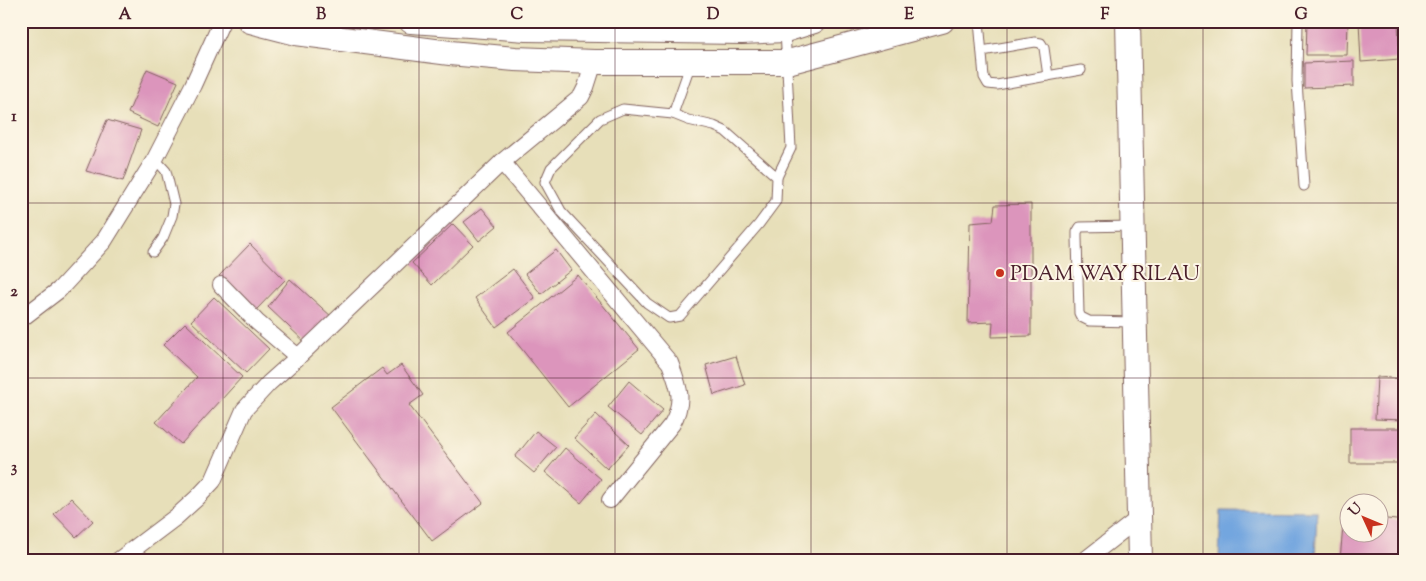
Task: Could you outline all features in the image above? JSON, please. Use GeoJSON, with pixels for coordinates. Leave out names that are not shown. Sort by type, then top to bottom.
{"type":"FeatureCollection","features":[{"type":"Feature","properties":{"kind":"main road"},"geometry":{"type":"LineString","coordinates":[[250,21],[450,53],[594,62],[788,62],[942,21]]}},
{"type":"Feature","properties":{"kind":"main road"},"geometry":{"type":"LineString","coordinates":[[411,21],[526,30],[577,26],[699,26],[785,30],[814,21]]}},
{"type":"Feature","properties":{"kind":"main road"},"geometry":{"type":"LineString","coordinates":[[1128,21],[1140,560]]}},
{"type":"Feature","properties":{"kind":"main road"},"geometry":{"type":"LineString","coordinates":[[539,60],[543,29]]}},
{"type":"Feature","properties":{"kind":"street"},"geometry":{"type":"LineString","coordinates":[[21,319],[59,290],[104,240],[155,159],[193,86],[222,21]]}},
{"type":"Feature","properties":{"kind":"street"},"geometry":{"type":"LineString","coordinates":[[119,560],[176,517],[213,481],[244,410],[269,383],[502,162],[580,98],[586,87],[594,62]]}},
{"type":"Feature","properties":{"kind":"street"},"geometry":{"type":"LineString","coordinates":[[502,162],[670,363],[679,388],[678,413],[672,424],[610,500]]}},
{"type":"Feature","properties":{"kind":"street"},"geometry":{"type":"LineString","coordinates":[[221,285],[257,322],[298,357]]}},
{"type":"Feature","properties":{"kind":"street"},"geometry":{"type":"LineString","coordinates":[[1085,560],[1140,517]]}},
{"type":"Feature","properties":{"kind":"lane"},"geometry":{"type":"LineString","coordinates":[[979,21],[984,77],[988,84],[997,85],[1082,70]]}},
{"type":"Feature","properties":{"kind":"lane"},"geometry":{"type":"LineString","coordinates":[[1298,21],[1297,81],[1304,186]]}},
{"type":"Feature","properties":{"kind":"lane"},"geometry":{"type":"LineString","coordinates":[[777,177],[725,130],[673,114],[623,109],[600,119],[551,168],[545,182],[561,211],[646,304],[669,318],[680,316],[759,224],[776,201],[777,177],[791,148],[785,30]]}},
{"type":"Feature","properties":{"kind":"lane"},"geometry":{"type":"LineString","coordinates":[[982,51],[1035,42],[1041,43],[1044,48],[1048,76]]}},
{"type":"Feature","properties":{"kind":"lane"},"geometry":{"type":"LineString","coordinates":[[673,114],[692,62]]}},
{"type":"Feature","properties":{"kind":"lane"},"geometry":{"type":"LineString","coordinates":[[153,252],[163,238],[172,216],[174,204],[166,171],[155,159]]}},
{"type":"Feature","properties":{"kind":"lane"},"geometry":{"type":"LineString","coordinates":[[1134,226],[1080,227],[1077,232],[1077,238],[1079,313],[1081,317],[1089,322],[1136,322]]}},
{"type":"Feature","properties":{"kind":"water"},"geometry":{"type":"Polygon","coordinates":[[[1221,510],[1317,511],[1315,560],[1219,560],[1221,510]]]}},
{"type":"Feature","properties":{"kind":"building"},"geometry":{"type":"Polygon","coordinates":[[[1307,21],[1348,21],[1347,55],[1306,55],[1307,21]]]}},
{"type":"Feature","properties":{"kind":"building"},"geometry":{"type":"Polygon","coordinates":[[[1359,21],[1398,21],[1400,59],[1361,62],[1359,21]]]}},
{"type":"Feature","properties":{"kind":"building"},"geometry":{"type":"Polygon","coordinates":[[[1354,61],[1354,86],[1304,88],[1304,63],[1354,61]]]}},
{"type":"Feature","properties":{"kind":"building"},"geometry":{"type":"Polygon","coordinates":[[[147,69],[178,82],[158,127],[128,113],[147,69]]]}},
{"type":"Feature","properties":{"kind":"building"},"geometry":{"type":"Polygon","coordinates":[[[107,120],[141,130],[123,181],[86,171],[107,120]]]}},
{"type":"Feature","properties":{"kind":"building","name":"PDAM WAY RILAU"},"geometry":{"type":"Polygon","coordinates":[[[1031,204],[1031,336],[992,337],[993,322],[968,323],[970,223],[993,221],[995,205],[1031,204]]]}},
{"type":"Feature","properties":{"kind":"building"},"geometry":{"type":"Polygon","coordinates":[[[482,208],[497,226],[479,241],[464,222],[482,208]]]}},
{"type":"Feature","properties":{"kind":"building"},"geometry":{"type":"Polygon","coordinates":[[[453,224],[473,245],[432,285],[412,263],[453,224]]]}},
{"type":"Feature","properties":{"kind":"building"},"geometry":{"type":"Polygon","coordinates":[[[250,244],[285,280],[256,310],[219,276],[250,244]]]}},
{"type":"Feature","properties":{"kind":"building"},"geometry":{"type":"Polygon","coordinates":[[[556,250],[571,270],[541,294],[525,274],[556,250]]]}},
{"type":"Feature","properties":{"kind":"building"},"geometry":{"type":"Polygon","coordinates":[[[513,269],[535,298],[496,327],[475,298],[513,269]]]}},
{"type":"Feature","properties":{"kind":"building"},"geometry":{"type":"Polygon","coordinates":[[[578,275],[639,349],[568,407],[508,332],[578,275]]]}},
{"type":"Feature","properties":{"kind":"building"},"geometry":{"type":"Polygon","coordinates":[[[290,279],[332,317],[307,344],[268,307],[290,279]]]}},
{"type":"Feature","properties":{"kind":"building"},"geometry":{"type":"Polygon","coordinates":[[[214,297],[269,349],[246,373],[191,321],[214,297]]]}},
{"type":"Feature","properties":{"kind":"building"},"geometry":{"type":"Polygon","coordinates":[[[185,323],[242,377],[181,444],[156,422],[197,377],[163,345],[185,323]]]}},
{"type":"Feature","properties":{"kind":"building"},"geometry":{"type":"Polygon","coordinates":[[[736,356],[745,385],[714,395],[706,365],[736,356]]]}},
{"type":"Feature","properties":{"kind":"building"},"geometry":{"type":"Polygon","coordinates":[[[401,365],[423,395],[409,405],[483,503],[432,541],[331,407],[382,368],[387,375],[401,365]]]}},
{"type":"Feature","properties":{"kind":"building"},"geometry":{"type":"Polygon","coordinates":[[[1377,377],[1405,379],[1405,420],[1375,419],[1377,377]]]}},
{"type":"Feature","properties":{"kind":"building"},"geometry":{"type":"Polygon","coordinates":[[[629,381],[663,410],[642,435],[608,407],[629,381]]]}},
{"type":"Feature","properties":{"kind":"building"},"geometry":{"type":"Polygon","coordinates":[[[596,414],[629,445],[607,469],[574,438],[596,414]]]}},
{"type":"Feature","properties":{"kind":"building"},"geometry":{"type":"Polygon","coordinates":[[[1350,428],[1405,428],[1405,463],[1350,463],[1350,428]]]}},
{"type":"Feature","properties":{"kind":"building"},"geometry":{"type":"Polygon","coordinates":[[[536,431],[556,447],[534,473],[515,457],[536,431]]]}},
{"type":"Feature","properties":{"kind":"building"},"geometry":{"type":"Polygon","coordinates":[[[565,448],[601,479],[581,503],[545,472],[565,448]]]}},
{"type":"Feature","properties":{"kind":"building"},"geometry":{"type":"Polygon","coordinates":[[[71,498],[93,521],[76,537],[54,514],[71,498]]]}},
{"type":"Feature","properties":{"kind":"building"},"geometry":{"type":"Polygon","coordinates":[[[1388,519],[1405,521],[1405,560],[1340,560],[1341,544],[1388,544],[1388,519]]]}},
{"type":"Feature","properties":{"kind":"place","name":"PDAM WAY RILAU"},"geometry":{"type":"Point","coordinates":[1000,273]}}]}
